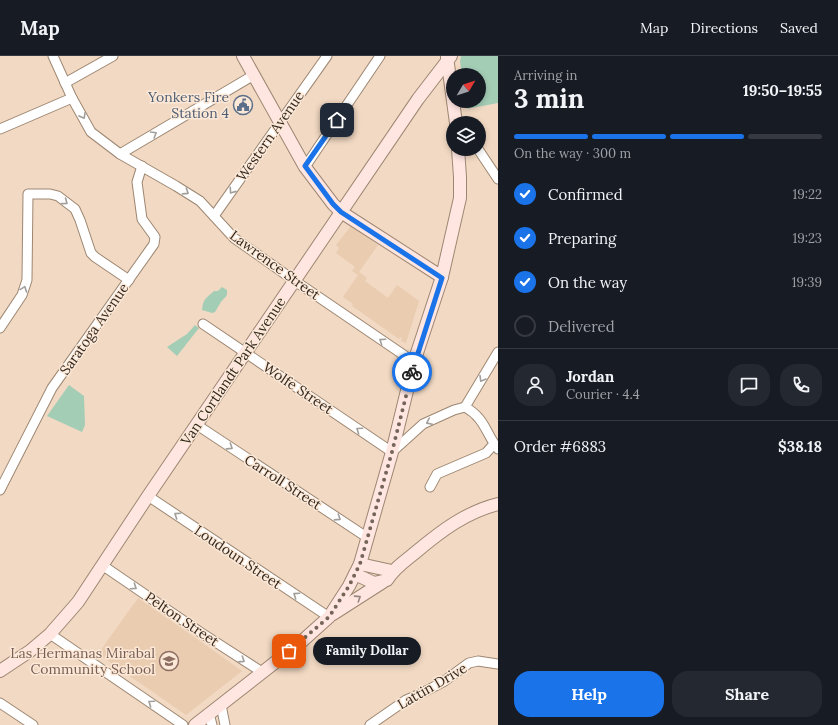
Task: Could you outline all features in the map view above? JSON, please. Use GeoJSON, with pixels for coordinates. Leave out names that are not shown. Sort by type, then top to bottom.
{"type":"FeatureCollection","features":[{"type":"Feature","properties":{"kind":"street","name":"Lawrence Street"},"geometry":{"type":"LineString","coordinates":[[53,56],[72,98],[92,132],[120,154],[200,201],[234,238],[414,362]]}},
{"type":"Feature","properties":{"kind":"street"},"geometry":{"type":"LineString","coordinates":[[65,83],[113,56]]}},
{"type":"Feature","properties":{"kind":"street"},"geometry":{"type":"LineString","coordinates":[[243,56],[305,166],[333,204],[341,212],[442,278]]}},
{"type":"Feature","properties":{"kind":"street","name":"Western Avenue"},"geometry":{"type":"LineString","coordinates":[[214,216],[327,56]]}},
{"type":"Feature","properties":{"kind":"street"},"geometry":{"type":"LineString","coordinates":[[305,166],[380,56]]}},
{"type":"Feature","properties":{"kind":"street"},"geometry":{"type":"LineString","coordinates":[[448,58],[456,116]]}},
{"type":"Feature","properties":{"kind":"street","name":"Van Cortlandt Park Avenue"},"geometry":{"type":"LineString","coordinates":[[0,671],[30,651],[50,634],[78,602],[148,496],[341,212],[418,99],[448,58]]}},
{"type":"Feature","properties":{"kind":"street"},"geometry":{"type":"LineString","coordinates":[[120,154],[254,75]]}},
{"type":"Feature","properties":{"kind":"street"},"geometry":{"type":"LineString","coordinates":[[0,130],[72,98]]}},
{"type":"Feature","properties":{"kind":"street"},"geometry":{"type":"LineString","coordinates":[[329,617],[358,569],[392,452],[414,362],[442,278],[460,198],[458,156]]}},
{"type":"Feature","properties":{"kind":"street"},"geometry":{"type":"LineString","coordinates":[[483,156],[498,179]]}},
{"type":"Feature","properties":{"kind":"street","name":"Saratoga Avenue"},"geometry":{"type":"LineString","coordinates":[[0,490],[52,388],[154,244],[155,237],[142,219],[137,182],[142,166]]}},
{"type":"Feature","properties":{"kind":"street"},"geometry":{"type":"LineString","coordinates":[[1,323],[22,295],[27,280],[28,194],[50,194],[58,196],[75,209],[91,253],[129,280]]}},
{"type":"Feature","properties":{"kind":"street","name":"Wolfe Street"},"geometry":{"type":"LineString","coordinates":[[204,324],[392,452]]}},
{"type":"Feature","properties":{"kind":"street"},"geometry":{"type":"LineString","coordinates":[[392,452],[423,424],[454,410],[465,407],[498,352]]}},
{"type":"Feature","properties":{"kind":"street"},"geometry":{"type":"LineString","coordinates":[[430,487],[437,474],[486,453],[496,447],[486,427],[472,411],[465,407]]}},
{"type":"Feature","properties":{"kind":"street","name":"Carroll Street"},"geometry":{"type":"LineString","coordinates":[[197,425],[368,538]]}},
{"type":"Feature","properties":{"kind":"street","name":"Loudoun Street"},"geometry":{"type":"LineString","coordinates":[[148,496],[329,617]]}},
{"type":"Feature","properties":{"kind":"street"},"geometry":{"type":"LineString","coordinates":[[195,725],[211,720],[221,705],[300,643],[329,617],[390,575],[430,541],[458,520],[475,511],[498,504]]}},
{"type":"Feature","properties":{"kind":"street","name":"Pelton Street"},"geometry":{"type":"LineString","coordinates":[[102,565],[200,632],[262,672]]}},
{"type":"Feature","properties":{"kind":"street"},"geometry":{"type":"LineString","coordinates":[[358,569],[374,583],[390,575]]}},
{"type":"Feature","properties":{"kind":"street"},"geometry":{"type":"LineString","coordinates":[[50,634],[183,725]]}},
{"type":"Feature","properties":{"kind":"street","name":"Lattin Drive"},"geometry":{"type":"LineString","coordinates":[[370,725],[406,700],[443,682],[469,663],[478,661],[498,664]]}},
{"type":"Feature","properties":{"kind":"street"},"geometry":{"type":"LineString","coordinates":[[0,703],[33,725]]}},
{"type":"Feature","properties":{"kind":"street"},"geometry":{"type":"LineString","coordinates":[[221,705],[225,725]]}},
{"type":"Feature","properties":{"kind":"shaded area"},"geometry":{"type":"Polygon","coordinates":[[[351,226],[378,245],[359,272],[367,278],[365,281],[388,298],[397,285],[419,301],[406,343],[401,341],[401,337],[399,339],[352,306],[353,304],[343,297],[358,275],[352,271],[355,267],[336,253],[339,248],[336,245],[351,226]]]}},
{"type":"Feature","properties":{"kind":"shaded area","name":"Las Hermanas Mirabal Community School"},"geometry":{"type":"Polygon","coordinates":[[[138,598],[242,671],[186,715],[98,654],[138,598]]]}},
{"type":"Feature","properties":{"kind":"green space"},"geometry":{"type":"Polygon","coordinates":[[[461,56],[498,56],[498,103],[486,105],[486,68],[461,68],[461,56]]]}},
{"type":"Feature","properties":{"kind":"green space"},"geometry":{"type":"Polygon","coordinates":[[[222,287],[227,290],[227,295],[215,312],[212,313],[202,310],[205,299],[214,291],[218,291],[222,287]]]}},
{"type":"Feature","properties":{"kind":"green space"},"geometry":{"type":"Polygon","coordinates":[[[195,325],[199,328],[177,356],[167,347],[187,334],[195,325]]]}},
{"type":"Feature","properties":{"kind":"green space"},"geometry":{"type":"Polygon","coordinates":[[[69,385],[84,396],[85,425],[82,432],[47,416],[69,385]]]}},
{"type":"Feature","properties":{"kind":"way so far"},"geometry":{"type":"LineString","coordinates":[[289,651],[329,617],[349,586],[360,564],[392,452],[412,372]]}},
{"type":"Feature","properties":{"kind":"place","name":"Yonkers Fire Station 4"},"geometry":{"type":"Point","coordinates":[243,105]}},
{"type":"Feature","properties":{"kind":"place","name":"Family Dollar"},"geometry":{"type":"Point","coordinates":[289,651]}},
{"type":"Feature","properties":{"kind":"place","name":"Las Hermanas Mirabal Community School"},"geometry":{"type":"Point","coordinates":[169,661]}},
{"type":"Feature","properties":{"kind":"route"},"geometry":{"type":"LineString","coordinates":[[337,120],[305,166],[333,204],[341,212],[442,278],[412,372]]}}]}
